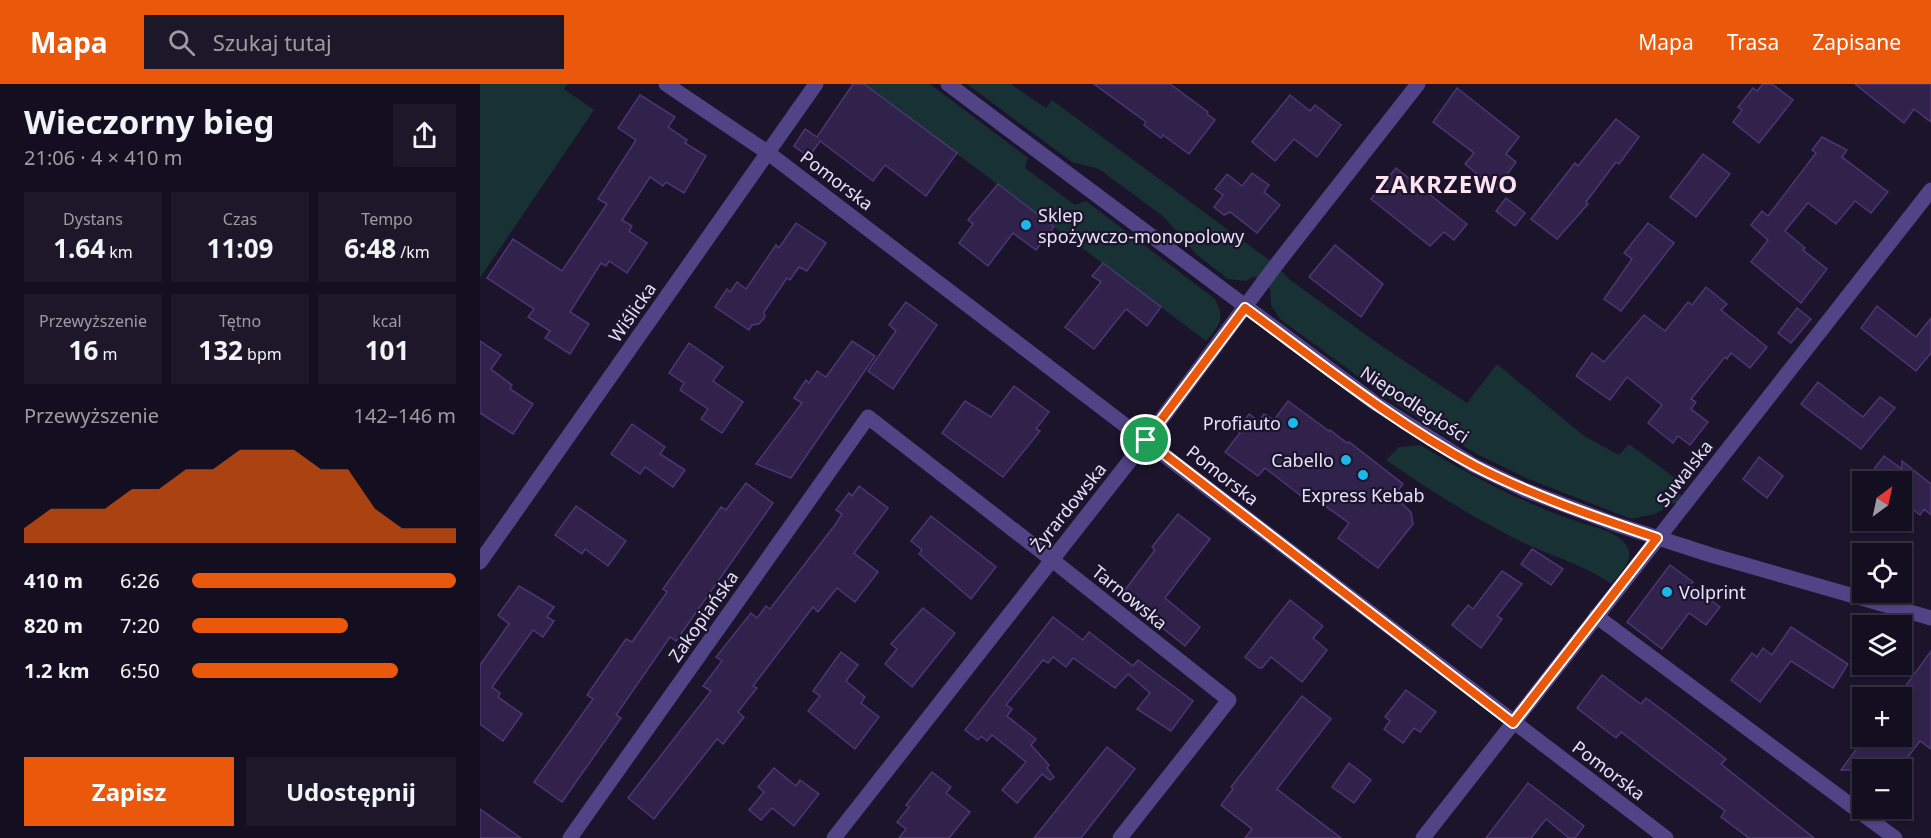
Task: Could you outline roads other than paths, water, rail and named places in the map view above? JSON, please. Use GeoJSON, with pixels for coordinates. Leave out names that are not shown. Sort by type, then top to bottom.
{"type":"FeatureCollection","features":[{"type":"Feature","properties":{"kind":"street","name":"Pomorska"},"geometry":{"type":"LineString","coordinates":[[666,84],[767,152],[1666,838]]}},
{"type":"Feature","properties":{"kind":"street","name":"Wiślicka"},"geometry":{"type":"LineString","coordinates":[[480,562],[816,84]]}},
{"type":"Feature","properties":{"kind":"street","name":"Niepodległości"},"geometry":{"type":"LineString","coordinates":[[948,84],[1375,403],[1473,465],[1550,500],[1657,538],[1931,618]]}},
{"type":"Feature","properties":{"kind":"street","name":"Żyrardowska"},"geometry":{"type":"LineString","coordinates":[[834,838],[1146,440],[1418,84]]}},
{"type":"Feature","properties":{"kind":"street","name":"Suwalska"},"geometry":{"type":"LineString","coordinates":[[1423,838],[1931,190]]}},
{"type":"Feature","properties":{"kind":"street","name":"Tarnowska"},"geometry":{"type":"LineString","coordinates":[[868,417],[1229,700],[1120,838]]}},
{"type":"Feature","properties":{"kind":"street","name":"Zakopiańska"},"geometry":{"type":"LineString","coordinates":[[570,838],[868,417]]}},
{"type":"Feature","properties":{"kind":"street"},"geometry":{"type":"LineString","coordinates":[[1596,616],[1895,838]]}},
{"type":"Feature","properties":{"kind":"place","name":"Sklep spożywczo-monopolowy"},"geometry":{"type":"Point","coordinates":[1026,225]}},
{"type":"Feature","properties":{"kind":"place","name":"Profiauto"},"geometry":{"type":"Point","coordinates":[1293,423]}},
{"type":"Feature","properties":{"kind":"place","name":"Cabello"},"geometry":{"type":"Point","coordinates":[1346,460]}},
{"type":"Feature","properties":{"kind":"place","name":"Express Kebab"},"geometry":{"type":"Point","coordinates":[1363,475]}},
{"type":"Feature","properties":{"kind":"place","name":"Volprint"},"geometry":{"type":"Point","coordinates":[1667,592]}},
{"type":"Feature","properties":{"kind":"district","name":"ZAKRZEWO"},"geometry":{"type":"Point","coordinates":[1447,183]}}]}
